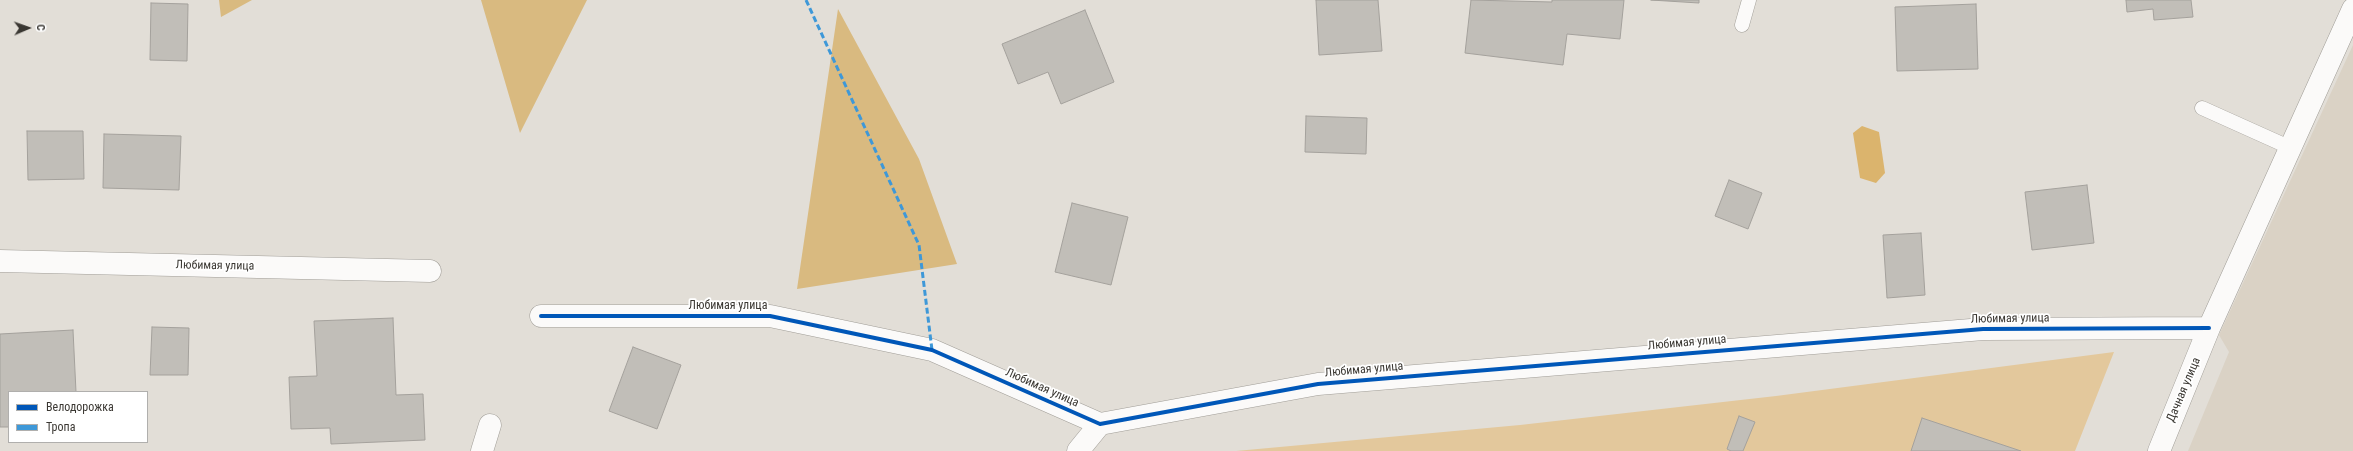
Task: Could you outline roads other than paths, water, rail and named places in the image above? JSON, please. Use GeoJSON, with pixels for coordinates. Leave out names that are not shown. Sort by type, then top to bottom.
{"type":"FeatureCollection","features":[{"type":"Feature","properties":{"kind":"street","name":"Дачная улица"},"geometry":{"type":"LineString","coordinates":[[2159,451],[2210,328],[2353,9]]}},
{"type":"Feature","properties":{"kind":"street","name":"Любимая улица"},"geometry":{"type":"LineString","coordinates":[[0,261],[430,271]]}},
{"type":"Feature","properties":{"kind":"street","name":"Любимая улица"},"geometry":{"type":"LineString","coordinates":[[540,316],[770,316],[932,350],[1100,424],[1334,382],[1983,329],[2210,328]]}},
{"type":"Feature","properties":{"kind":"street"},"geometry":{"type":"LineString","coordinates":[[1078,451],[1100,424]]}},
{"type":"Feature","properties":{"kind":"street"},"geometry":{"type":"LineString","coordinates":[[482,451],[490,426]]}},
{"type":"Feature","properties":{"kind":"lane"},"geometry":{"type":"LineString","coordinates":[[1742,25],[1749,0]]}},
{"type":"Feature","properties":{"kind":"lane"},"geometry":{"type":"LineString","coordinates":[[2202,108],[2291,148]]}}]}
